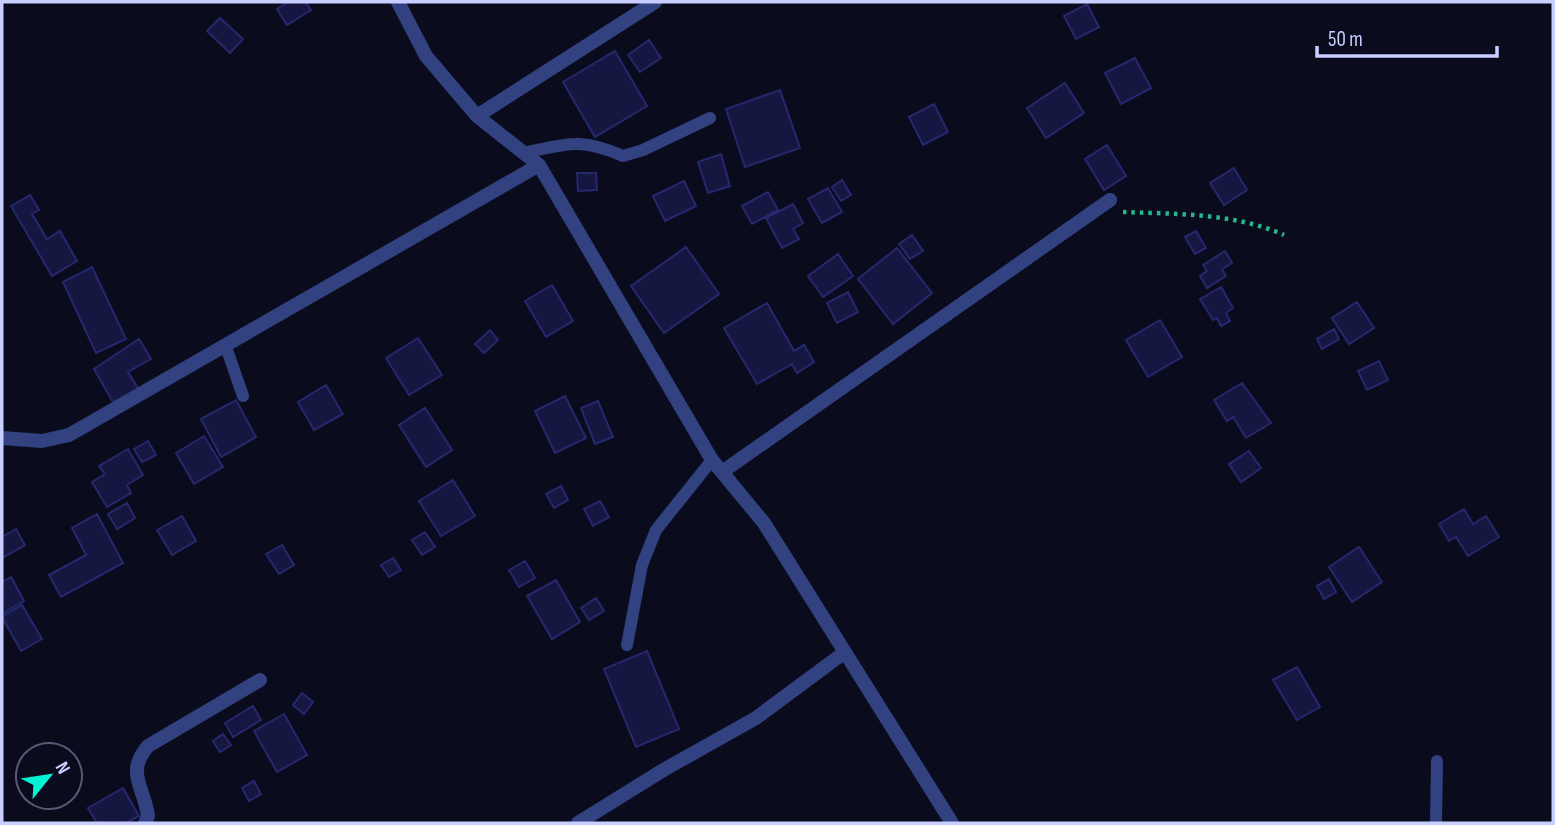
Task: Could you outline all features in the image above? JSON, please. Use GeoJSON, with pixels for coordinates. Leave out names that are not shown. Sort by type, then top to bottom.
{"type":"FeatureCollection","features":[{"type":"Feature","properties":{"kind":"street"},"geometry":{"type":"LineString","coordinates":[[398,2],[426,56],[477,116],[539,165],[712,460],[764,523],[952,823]]}},
{"type":"Feature","properties":{"kind":"street"},"geometry":{"type":"LineString","coordinates":[[477,116],[655,2]]}},
{"type":"Feature","properties":{"kind":"street"},"geometry":{"type":"LineString","coordinates":[[2,438],[42,441],[69,435],[539,165]]}},
{"type":"Feature","properties":{"kind":"street"},"geometry":{"type":"LineString","coordinates":[[722,472],[1110,200]]}},
{"type":"Feature","properties":{"kind":"street"},"geometry":{"type":"LineString","coordinates":[[578,823],[755,718],[845,652]]}},
{"type":"Feature","properties":{"kind":"street"},"geometry":{"type":"LineString","coordinates":[[145,823],[148,816],[135,772],[138,758],[148,746],[260,680]]}},
{"type":"Feature","properties":{"kind":"lane"},"geometry":{"type":"LineString","coordinates":[[523,153],[572,143],[596,144],[623,156],[643,150],[710,118]]}},
{"type":"Feature","properties":{"kind":"lane"},"geometry":{"type":"LineString","coordinates":[[226,347],[243,396]]}},
{"type":"Feature","properties":{"kind":"lane"},"geometry":{"type":"LineString","coordinates":[[627,645],[642,565],[656,530],[712,460]]}},
{"type":"Feature","properties":{"kind":"lane"},"geometry":{"type":"LineString","coordinates":[[1436,823],[1437,761]]}},
{"type":"Feature","properties":{"kind":"path"},"geometry":{"type":"LineString","coordinates":[[1094,211],[1171,212],[1260,224],[1284,236]]}},
{"type":"Feature","properties":{"kind":"building"},"geometry":{"type":"Polygon","coordinates":[[[288,2],[305,2],[311,10],[287,25],[277,9],[288,2]]]}},
{"type":"Feature","properties":{"kind":"building"},"geometry":{"type":"Polygon","coordinates":[[[1087,4],[1099,27],[1076,39],[1064,16],[1087,4]]]}},
{"type":"Feature","properties":{"kind":"building"},"geometry":{"type":"Polygon","coordinates":[[[220,18],[243,39],[230,53],[207,31],[220,18]]]}},
{"type":"Feature","properties":{"kind":"building"},"geometry":{"type":"Polygon","coordinates":[[[649,40],[661,58],[640,72],[628,55],[649,40]]]}},
{"type":"Feature","properties":{"kind":"building"},"geometry":{"type":"Polygon","coordinates":[[[615,51],[647,106],[595,137],[563,82],[615,51]]]}},
{"type":"Feature","properties":{"kind":"building"},"geometry":{"type":"Polygon","coordinates":[[[1135,58],[1151,88],[1121,104],[1105,73],[1135,58]]]}},
{"type":"Feature","properties":{"kind":"building"},"geometry":{"type":"Polygon","coordinates":[[[1065,83],[1084,113],[1046,138],[1027,108],[1065,83]]]}},
{"type":"Feature","properties":{"kind":"building"},"geometry":{"type":"Polygon","coordinates":[[[780,90],[800,148],[745,167],[726,109],[780,90]]]}},
{"type":"Feature","properties":{"kind":"building"},"geometry":{"type":"Polygon","coordinates":[[[934,104],[948,132],[923,145],[909,117],[934,104]]]}},
{"type":"Feature","properties":{"kind":"building"},"geometry":{"type":"Polygon","coordinates":[[[1107,145],[1126,176],[1104,190],[1085,159],[1107,145]]]}},
{"type":"Feature","properties":{"kind":"building"},"geometry":{"type":"Polygon","coordinates":[[[721,154],[730,186],[708,193],[698,162],[721,154]]]}},
{"type":"Feature","properties":{"kind":"building"},"geometry":{"type":"Polygon","coordinates":[[[1234,168],[1247,190],[1224,205],[1210,183],[1234,168]]]}},
{"type":"Feature","properties":{"kind":"building"},"geometry":{"type":"Polygon","coordinates":[[[577,173],[596,173],[597,190],[578,191],[577,173]]]}},
{"type":"Feature","properties":{"kind":"building"},"geometry":{"type":"Polygon","coordinates":[[[842,180],[851,195],[841,201],[832,187],[842,180]]]}},
{"type":"Feature","properties":{"kind":"building"},"geometry":{"type":"Polygon","coordinates":[[[684,181],[696,206],[665,221],[653,196],[684,181]]]}},
{"type":"Feature","properties":{"kind":"building"},"geometry":{"type":"Polygon","coordinates":[[[828,188],[842,212],[822,223],[808,199],[828,188]]]}},
{"type":"Feature","properties":{"kind":"building"},"geometry":{"type":"Polygon","coordinates":[[[768,192],[778,210],[752,224],[742,206],[768,192]]]}},
{"type":"Feature","properties":{"kind":"building"},"geometry":{"type":"Polygon","coordinates":[[[30,195],[39,210],[32,214],[47,239],[60,231],[77,261],[52,276],[11,206],[30,195]]]}},
{"type":"Feature","properties":{"kind":"building"},"geometry":{"type":"Polygon","coordinates":[[[793,204],[803,223],[793,229],[799,239],[782,248],[766,218],[793,204]]]}},
{"type":"Feature","properties":{"kind":"building"},"geometry":{"type":"Polygon","coordinates":[[[1196,231],[1206,248],[1195,254],[1185,237],[1196,231]]]}},
{"type":"Feature","properties":{"kind":"building"},"geometry":{"type":"Polygon","coordinates":[[[912,235],[923,251],[910,259],[899,244],[912,235]]]}},
{"type":"Feature","properties":{"kind":"building"},"geometry":{"type":"Polygon","coordinates":[[[686,247],[719,294],[664,333],[631,286],[686,247]]]}},
{"type":"Feature","properties":{"kind":"building"},"geometry":{"type":"Polygon","coordinates":[[[897,248],[932,293],[893,324],[858,279],[897,248]]]}},
{"type":"Feature","properties":{"kind":"building"},"geometry":{"type":"Polygon","coordinates":[[[1225,251],[1232,263],[1222,269],[1226,276],[1207,288],[1200,276],[1207,271],[1203,265],[1225,251]]]}},
{"type":"Feature","properties":{"kind":"building"},"geometry":{"type":"Polygon","coordinates":[[[838,254],[853,276],[823,297],[808,276],[838,254]]]}},
{"type":"Feature","properties":{"kind":"building"},"geometry":{"type":"Polygon","coordinates":[[[92,267],[126,339],[96,353],[63,282],[92,267]]]}},
{"type":"Feature","properties":{"kind":"building"},"geometry":{"type":"Polygon","coordinates":[[[552,285],[573,321],[546,337],[525,301],[552,285]]]}},
{"type":"Feature","properties":{"kind":"building"},"geometry":{"type":"Polygon","coordinates":[[[1221,287],[1233,308],[1226,313],[1230,321],[1221,326],[1217,318],[1213,320],[1200,299],[1221,287]]]}},
{"type":"Feature","properties":{"kind":"building"},"geometry":{"type":"Polygon","coordinates":[[[848,292],[858,312],[837,323],[827,303],[848,292]]]}},
{"type":"Feature","properties":{"kind":"building"},"geometry":{"type":"Polygon","coordinates":[[[1357,302],[1374,328],[1349,344],[1332,318],[1357,302]]]}},
{"type":"Feature","properties":{"kind":"building"},"geometry":{"type":"Polygon","coordinates":[[[767,303],[794,351],[804,345],[814,362],[797,373],[792,364],[757,384],[724,328],[767,303]]]}},
{"type":"Feature","properties":{"kind":"building"},"geometry":{"type":"Polygon","coordinates":[[[1160,320],[1182,357],[1148,377],[1126,340],[1160,320]]]}},
{"type":"Feature","properties":{"kind":"building"},"geometry":{"type":"Polygon","coordinates":[[[1334,329],[1339,339],[1322,349],[1317,339],[1334,329]]]}},
{"type":"Feature","properties":{"kind":"building"},"geometry":{"type":"Polygon","coordinates":[[[490,330],[498,340],[484,353],[475,344],[490,330]]]}},
{"type":"Feature","properties":{"kind":"building"},"geometry":{"type":"Polygon","coordinates":[[[418,338],[442,375],[409,395],[386,358],[418,338]]]}},
{"type":"Feature","properties":{"kind":"building"},"geometry":{"type":"Polygon","coordinates":[[[139,339],[151,359],[128,372],[139,390],[114,404],[94,369],[139,339]]]}},
{"type":"Feature","properties":{"kind":"building"},"geometry":{"type":"Polygon","coordinates":[[[1379,361],[1388,380],[1367,390],[1358,371],[1379,361]]]}},
{"type":"Feature","properties":{"kind":"building"},"geometry":{"type":"Polygon","coordinates":[[[1242,383],[1271,423],[1246,438],[1233,417],[1227,421],[1214,400],[1242,383]]]}},
{"type":"Feature","properties":{"kind":"building"},"geometry":{"type":"Polygon","coordinates":[[[326,385],[343,414],[314,430],[298,402],[326,385]]]}},
{"type":"Feature","properties":{"kind":"building"},"geometry":{"type":"Polygon","coordinates":[[[565,396],[586,438],[555,453],[535,411],[565,396]]]}},
{"type":"Feature","properties":{"kind":"building"},"geometry":{"type":"Polygon","coordinates":[[[236,400],[256,437],[221,457],[201,419],[236,400]]]}},
{"type":"Feature","properties":{"kind":"building"},"geometry":{"type":"Polygon","coordinates":[[[598,401],[613,437],[595,444],[581,408],[598,401]]]}},
{"type":"Feature","properties":{"kind":"building"},"geometry":{"type":"Polygon","coordinates":[[[425,408],[452,450],[426,467],[399,425],[425,408]]]}},
{"type":"Feature","properties":{"kind":"building"},"geometry":{"type":"Polygon","coordinates":[[[204,436],[223,467],[194,484],[176,453],[204,436]]]}},
{"type":"Feature","properties":{"kind":"building"},"geometry":{"type":"Polygon","coordinates":[[[148,441],[156,455],[142,462],[134,449],[148,441]]]}},
{"type":"Feature","properties":{"kind":"building"},"geometry":{"type":"Polygon","coordinates":[[[128,449],[143,475],[127,485],[131,493],[107,507],[92,482],[105,474],[99,466],[128,449]]]}},
{"type":"Feature","properties":{"kind":"building"},"geometry":{"type":"Polygon","coordinates":[[[1249,451],[1261,468],[1241,482],[1229,464],[1249,451]]]}},
{"type":"Feature","properties":{"kind":"building"},"geometry":{"type":"Polygon","coordinates":[[[453,480],[475,516],[441,536],[419,501],[453,480]]]}},
{"type":"Feature","properties":{"kind":"building"},"geometry":{"type":"Polygon","coordinates":[[[561,486],[568,500],[554,508],[546,494],[561,486]]]}},
{"type":"Feature","properties":{"kind":"building"},"geometry":{"type":"Polygon","coordinates":[[[600,501],[609,517],[593,526],[584,509],[600,501]]]}},
{"type":"Feature","properties":{"kind":"building"},"geometry":{"type":"Polygon","coordinates":[[[127,503],[135,518],[117,529],[108,514],[127,503]]]}},
{"type":"Feature","properties":{"kind":"building"},"geometry":{"type":"Polygon","coordinates":[[[1464,509],[1473,524],[1486,516],[1499,537],[1468,556],[1456,537],[1449,541],[1439,524],[1464,509]]]}},
{"type":"Feature","properties":{"kind":"building"},"geometry":{"type":"Polygon","coordinates":[[[97,514],[123,563],[61,597],[49,575],[86,555],[72,528],[97,514]]]}},
{"type":"Feature","properties":{"kind":"building"},"geometry":{"type":"Polygon","coordinates":[[[182,516],[196,541],[172,555],[157,530],[182,516]]]}},
{"type":"Feature","properties":{"kind":"building"},"geometry":{"type":"Polygon","coordinates":[[[16,529],[25,545],[2,558],[2,537],[16,529]]]}},
{"type":"Feature","properties":{"kind":"building"},"geometry":{"type":"Polygon","coordinates":[[[425,532],[435,547],[422,555],[412,540],[425,532]]]}},
{"type":"Feature","properties":{"kind":"building"},"geometry":{"type":"Polygon","coordinates":[[[282,545],[294,565],[279,574],[266,554],[282,545]]]}},
{"type":"Feature","properties":{"kind":"building"},"geometry":{"type":"Polygon","coordinates":[[[1359,547],[1382,582],[1352,602],[1329,567],[1359,547]]]}},
{"type":"Feature","properties":{"kind":"building"},"geometry":{"type":"Polygon","coordinates":[[[393,558],[401,570],[389,577],[381,565],[393,558]]]}},
{"type":"Feature","properties":{"kind":"building"},"geometry":{"type":"Polygon","coordinates":[[[525,561],[535,578],[519,587],[509,570],[525,561]]]}},
{"type":"Feature","properties":{"kind":"building"},"geometry":{"type":"Polygon","coordinates":[[[11,577],[24,601],[2,614],[2,582],[11,577]]]}},
{"type":"Feature","properties":{"kind":"building"},"geometry":{"type":"Polygon","coordinates":[[[1329,579],[1336,592],[1324,599],[1317,586],[1329,579]]]}},
{"type":"Feature","properties":{"kind":"building"},"geometry":{"type":"Polygon","coordinates":[[[556,580],[580,622],[552,639],[527,596],[556,580]]]}},
{"type":"Feature","properties":{"kind":"building"},"geometry":{"type":"Polygon","coordinates":[[[596,598],[604,611],[589,620],[581,608],[596,598]]]}},
{"type":"Feature","properties":{"kind":"building"},"geometry":{"type":"Polygon","coordinates":[[[22,605],[42,639],[21,651],[2,617],[22,605]]]}},
{"type":"Feature","properties":{"kind":"building"},"geometry":{"type":"Polygon","coordinates":[[[647,651],[679,729],[636,747],[604,669],[647,651]]]}},
{"type":"Feature","properties":{"kind":"building"},"geometry":{"type":"Polygon","coordinates":[[[1297,667],[1320,707],[1297,720],[1273,680],[1297,667]]]}},
{"type":"Feature","properties":{"kind":"building"},"geometry":{"type":"Polygon","coordinates":[[[302,693],[313,702],[304,714],[293,705],[302,693]]]}},
{"type":"Feature","properties":{"kind":"building"},"geometry":{"type":"Polygon","coordinates":[[[253,706],[261,720],[233,737],[225,723],[253,706]]]}},
{"type":"Feature","properties":{"kind":"building"},"geometry":{"type":"Polygon","coordinates":[[[284,714],[307,755],[277,772],[254,731],[284,714]]]}},
{"type":"Feature","properties":{"kind":"building"},"geometry":{"type":"Polygon","coordinates":[[[223,734],[231,745],[220,752],[213,741],[223,734]]]}},
{"type":"Feature","properties":{"kind":"building"},"geometry":{"type":"Polygon","coordinates":[[[254,781],[261,794],[249,801],[242,788],[254,781]]]}},
{"type":"Feature","properties":{"kind":"building"},"geometry":{"type":"Polygon","coordinates":[[[123,788],[139,816],[126,823],[97,823],[88,808],[123,788]]]}}]}
